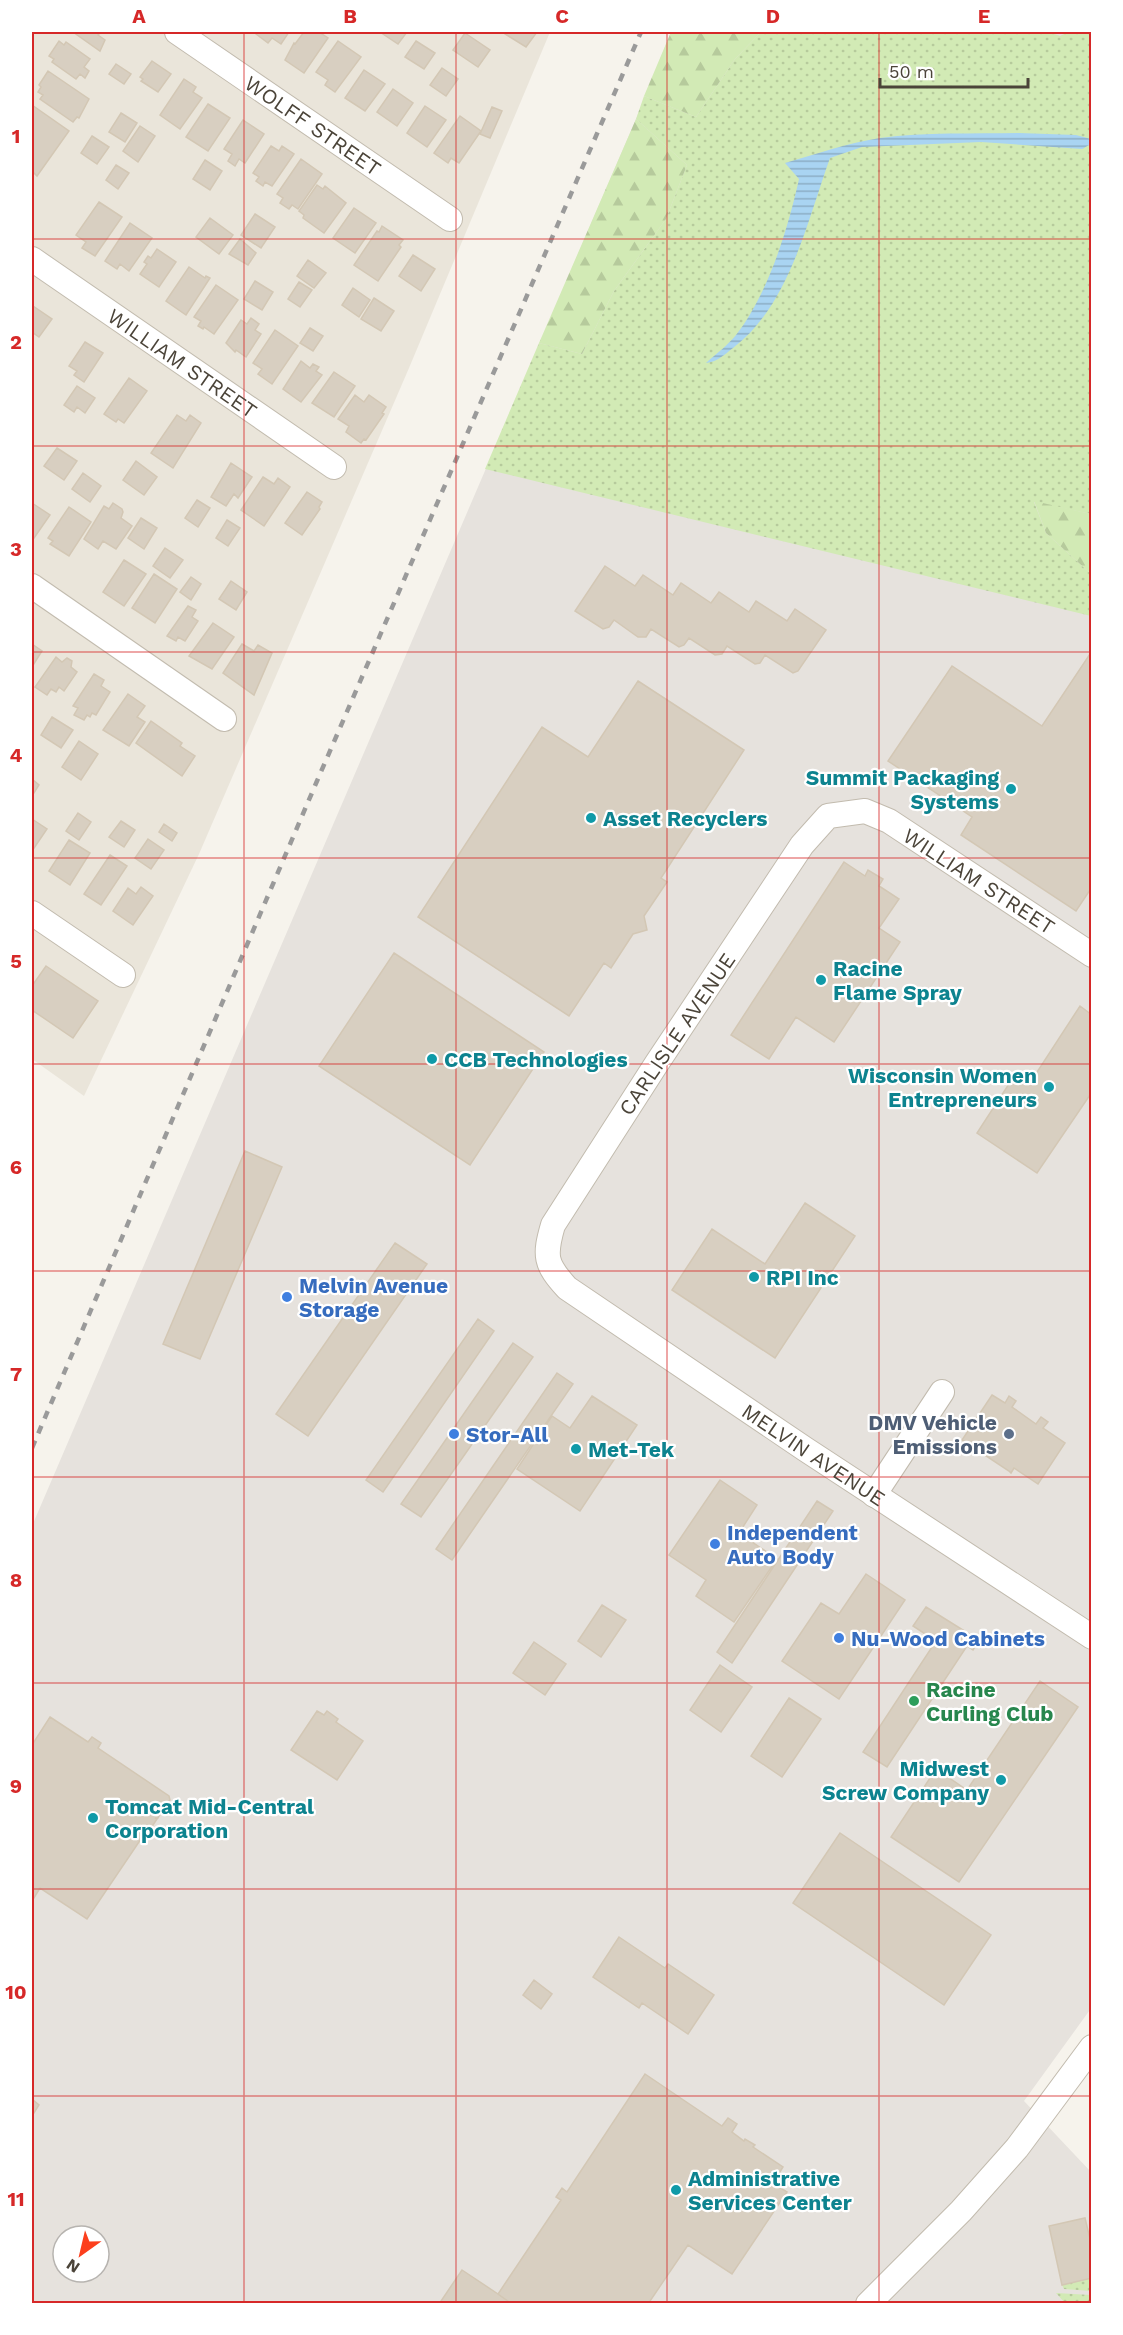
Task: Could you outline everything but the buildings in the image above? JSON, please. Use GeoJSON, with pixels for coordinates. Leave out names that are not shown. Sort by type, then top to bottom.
{"type":"FeatureCollection","features":[{"type":"Feature","properties":{"kind":"street","name":"WOLFF STREET"},"geometry":{"type":"LineString","coordinates":[[177,32],[450,219]]}},
{"type":"Feature","properties":{"kind":"street","name":"WILLIAM STREET"},"geometry":{"type":"LineString","coordinates":[[32,259],[334,466]]}},
{"type":"Feature","properties":{"kind":"street"},"geometry":{"type":"LineString","coordinates":[[32,586],[224,719]]}},
{"type":"Feature","properties":{"kind":"street","name":"WILLIAM STREET"},"geometry":{"type":"LineString","coordinates":[[828,816],[865,811],[889,821],[1092,955]]}},
{"type":"Feature","properties":{"kind":"street","name":"CARLISLE AVENUE"},"geometry":{"type":"LineString","coordinates":[[547,1261],[547,1244],[553,1225],[657,1063],[802,845],[828,816]]}},
{"type":"Feature","properties":{"kind":"street"},"geometry":{"type":"LineString","coordinates":[[32,913],[123,975]]}},
{"type":"Feature","properties":{"kind":"street","name":"MELVIN AVENUE"},"geometry":{"type":"LineString","coordinates":[[547,1261],[555,1275],[567,1288],[874,1495],[1092,1637]]}},
{"type":"Feature","properties":{"kind":"street"},"geometry":{"type":"LineString","coordinates":[[874,1495],[942,1392]]}},
{"type":"Feature","properties":{"kind":"street"},"geometry":{"type":"LineString","coordinates":[[868,2304],[949,2223],[1017,2148],[1092,2047]]}},
{"type":"Feature","properties":{"kind":"shaded area"},"geometry":{"type":"Polygon","coordinates":[[[32,32],[550,32],[409,368],[199,854],[84,1096],[32,1059],[32,32]]]}},
{"type":"Feature","properties":{"kind":"shaded area"},"geometry":{"type":"Polygon","coordinates":[[[671,32],[1091,32],[1092,2007],[1024,2101],[1091,2172],[1091,2303],[32,2304],[32,1526],[636,119],[671,32]]]}},
{"type":"Feature","properties":{"kind":"green space"},"geometry":{"type":"Polygon","coordinates":[[[671,32],[761,32],[735,59],[696,117],[644,96],[671,32]]]}},
{"type":"Feature","properties":{"kind":"green space"},"geometry":{"type":"Polygon","coordinates":[[[761,32],[1049,32],[1060,36],[1068,32],[1091,32],[1091,514],[1034,502],[1046,533],[1091,574],[1091,616],[485,469],[539,343],[582,354],[614,291],[666,219],[687,165],[636,119],[644,96],[696,117],[735,59],[761,32]]]}},
{"type":"Feature","properties":{"kind":"green space"},"geometry":{"type":"Polygon","coordinates":[[[636,119],[687,165],[666,219],[614,291],[582,354],[539,343],[636,119]]]}},
{"type":"Feature","properties":{"kind":"green space"},"geometry":{"type":"Polygon","coordinates":[[[1034,501],[1091,514],[1091,574],[1046,533],[1034,501]]]}},
{"type":"Feature","properties":{"kind":"green space"},"geometry":{"type":"Polygon","coordinates":[[[1091,2278],[1091,2291],[1064,2289],[1062,2285],[1091,2278]]]}},
{"type":"Feature","properties":{"kind":"green space"},"geometry":{"type":"Polygon","coordinates":[[[1056,2293],[1091,2295],[1091,2303],[1065,2303],[1056,2293]]]}},
{"type":"Feature","properties":{"kind":"water"},"geometry":{"type":"Polygon","coordinates":[[[932,134],[1076,135],[1091,139],[1091,144],[1082,149],[981,142],[862,147],[830,158],[794,261],[769,310],[733,348],[717,360],[706,363],[733,339],[747,319],[767,281],[789,219],[799,179],[785,163],[880,138],[932,134]]]}},
{"type":"Feature","properties":{"kind":"railway"},"geometry":{"type":"LineString","coordinates":[[32,1448],[641,32]]}},
{"type":"Feature","properties":{"kind":"place","name":"Summit Packaging Systems"},"geometry":{"type":"Point","coordinates":[1011,789]}},
{"type":"Feature","properties":{"kind":"place","name":"Asset Recyclers"},"geometry":{"type":"Point","coordinates":[591,818]}},
{"type":"Feature","properties":{"kind":"place","name":"Racine Flame Spray"},"geometry":{"type":"Point","coordinates":[821,980]}},
{"type":"Feature","properties":{"kind":"place","name":"CCB Technologies"},"geometry":{"type":"Point","coordinates":[432,1059]}},
{"type":"Feature","properties":{"kind":"place","name":"Wisconsin Women Entrepreneurs"},"geometry":{"type":"Point","coordinates":[1049,1087]}},
{"type":"Feature","properties":{"kind":"place","name":"RPI Inc"},"geometry":{"type":"Point","coordinates":[754,1277]}},
{"type":"Feature","properties":{"kind":"place","name":"Melvin Avenue Storage"},"geometry":{"type":"Point","coordinates":[287,1297]}},
{"type":"Feature","properties":{"kind":"place","name":"Stor-All"},"geometry":{"type":"Point","coordinates":[454,1434]}},
{"type":"Feature","properties":{"kind":"place","name":"DMV Vehicle Emissions"},"geometry":{"type":"Point","coordinates":[1009,1434]}},
{"type":"Feature","properties":{"kind":"place","name":"Met-Tek"},"geometry":{"type":"Point","coordinates":[576,1449]}},
{"type":"Feature","properties":{"kind":"place","name":"Independent Auto Body"},"geometry":{"type":"Point","coordinates":[715,1544]}},
{"type":"Feature","properties":{"kind":"place","name":"Nu-Wood Cabinets"},"geometry":{"type":"Point","coordinates":[839,1638]}},
{"type":"Feature","properties":{"kind":"place","name":"Racine Curling Club"},"geometry":{"type":"Point","coordinates":[914,1701]}},
{"type":"Feature","properties":{"kind":"place","name":"Midwest Screw Company"},"geometry":{"type":"Point","coordinates":[1001,1780]}},
{"type":"Feature","properties":{"kind":"place","name":"Tomcat Mid-Central Corporation"},"geometry":{"type":"Point","coordinates":[93,1818]}},
{"type":"Feature","properties":{"kind":"place","name":"Administrative Services Center"},"geometry":{"type":"Point","coordinates":[676,2190]}}]}
